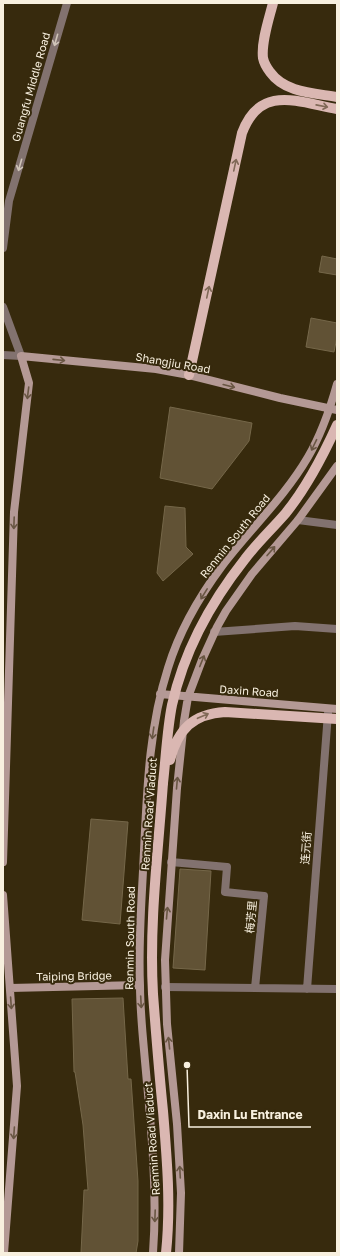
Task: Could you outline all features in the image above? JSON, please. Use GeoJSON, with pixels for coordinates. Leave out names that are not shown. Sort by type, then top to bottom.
{"type":"FeatureCollection","features":[{"type":"Feature","properties":{"kind":"main road"},"geometry":{"type":"LineString","coordinates":[[272,3],[263,49],[263,58],[267,68],[276,79],[295,90],[337,97]]}},
{"type":"Feature","properties":{"kind":"main road"},"geometry":{"type":"LineString","coordinates":[[189,375],[242,133],[249,118],[259,107],[268,102],[278,100],[289,100],[337,109]]}},
{"type":"Feature","properties":{"kind":"main road"},"geometry":{"type":"LineString","coordinates":[[3,862],[14,512],[29,383],[20,356]]}},
{"type":"Feature","properties":{"kind":"main road","name":"Shangjiu Road"},"geometry":{"type":"LineString","coordinates":[[20,356],[156,369],[189,375],[333,410]]}},
{"type":"Feature","properties":{"kind":"main road","name":"Renmin South Road"},"geometry":{"type":"LineString","coordinates":[[153,1253],[156,1214],[154,1165],[140,985],[140,922],[149,769],[155,718],[160,694],[176,646],[188,619],[222,566],[272,508],[294,479],[333,410],[337,384]]}},
{"type":"Feature","properties":{"kind":"main road","name":"Renmin Road Viaduct"},"geometry":{"type":"LineString","coordinates":[[166,1253],[169,1222],[168,1164],[157,1051],[152,964],[154,906],[163,783],[172,704],[181,675],[199,630],[211,608],[244,559],[301,493],[337,425]]}},
{"type":"Feature","properties":{"kind":"main road"},"geometry":{"type":"LineString","coordinates":[[179,1253],[181,1223],[180,1168],[165,987],[166,929],[171,862],[180,756],[188,697],[214,632],[226,611],[252,574],[298,520],[337,466]]}},
{"type":"Feature","properties":{"kind":"main road","name":"Daxin Road"},"geometry":{"type":"LineString","coordinates":[[160,694],[337,709]]}},
{"type":"Feature","properties":{"kind":"main road"},"geometry":{"type":"LineString","coordinates":[[163,783],[171,753],[181,732],[199,717],[212,713],[225,712],[337,719]]}},
{"type":"Feature","properties":{"kind":"main road"},"geometry":{"type":"LineString","coordinates":[[3,895],[17,1086],[4,1253]]}},
{"type":"Feature","properties":{"kind":"main road","name":"Taiping Bridge"},"geometry":{"type":"LineString","coordinates":[[10,988],[140,985]]}},
{"type":"Feature","properties":{"kind":"street","name":"Guangfu Middle Road"},"geometry":{"type":"LineString","coordinates":[[3,248],[9,201],[67,3]]}},
{"type":"Feature","properties":{"kind":"street"},"geometry":{"type":"LineString","coordinates":[[3,307],[20,356]]}},
{"type":"Feature","properties":{"kind":"street","name":"Shangjiu Road"},"geometry":{"type":"LineString","coordinates":[[3,355],[20,356]]}},
{"type":"Feature","properties":{"kind":"street"},"geometry":{"type":"LineString","coordinates":[[298,520],[337,525]]}},
{"type":"Feature","properties":{"kind":"street"},"geometry":{"type":"LineString","coordinates":[[214,632],[295,626],[337,629]]}},
{"type":"Feature","properties":{"kind":"street","name":"连元街"},"geometry":{"type":"LineString","coordinates":[[307,989],[328,708]]}},
{"type":"Feature","properties":{"kind":"street","name":"梅芳里"},"geometry":{"type":"LineString","coordinates":[[171,862],[227,867],[225,892],[264,896],[255,988]]}},
{"type":"Feature","properties":{"kind":"street"},"geometry":{"type":"LineString","coordinates":[[165,987],[337,989]]}},
{"type":"Feature","properties":{"kind":"building"},"geometry":{"type":"Polygon","coordinates":[[[322,256],[337,259],[337,275],[319,272],[322,256]]]}},
{"type":"Feature","properties":{"kind":"building"},"geometry":{"type":"Polygon","coordinates":[[[311,318],[337,323],[337,337],[334,352],[306,347],[311,318]]]}},
{"type":"Feature","properties":{"kind":"building"},"geometry":{"type":"Polygon","coordinates":[[[170,407],[252,423],[249,441],[212,489],[160,478],[170,407]]]}},
{"type":"Feature","properties":{"kind":"building"},"geometry":{"type":"Polygon","coordinates":[[[165,506],[185,508],[186,547],[193,554],[163,581],[157,573],[165,506]]]}},
{"type":"Feature","properties":{"kind":"building"},"geometry":{"type":"Polygon","coordinates":[[[91,819],[128,822],[120,924],[82,920],[91,819]]]}},
{"type":"Feature","properties":{"kind":"building"},"geometry":{"type":"Polygon","coordinates":[[[180,869],[211,871],[205,970],[173,968],[180,869]]]}},
{"type":"Feature","properties":{"kind":"building"},"geometry":{"type":"Polygon","coordinates":[[[123,998],[128,1079],[131,1079],[138,1181],[138,1241],[136,1253],[81,1253],[84,1190],[88,1190],[83,1125],[74,1072],[72,999],[123,998]]]}},
{"type":"Feature","properties":{"kind":"place","name":"Daxin Lu Entrance"},"geometry":{"type":"Point","coordinates":[187,1065]}}]}
